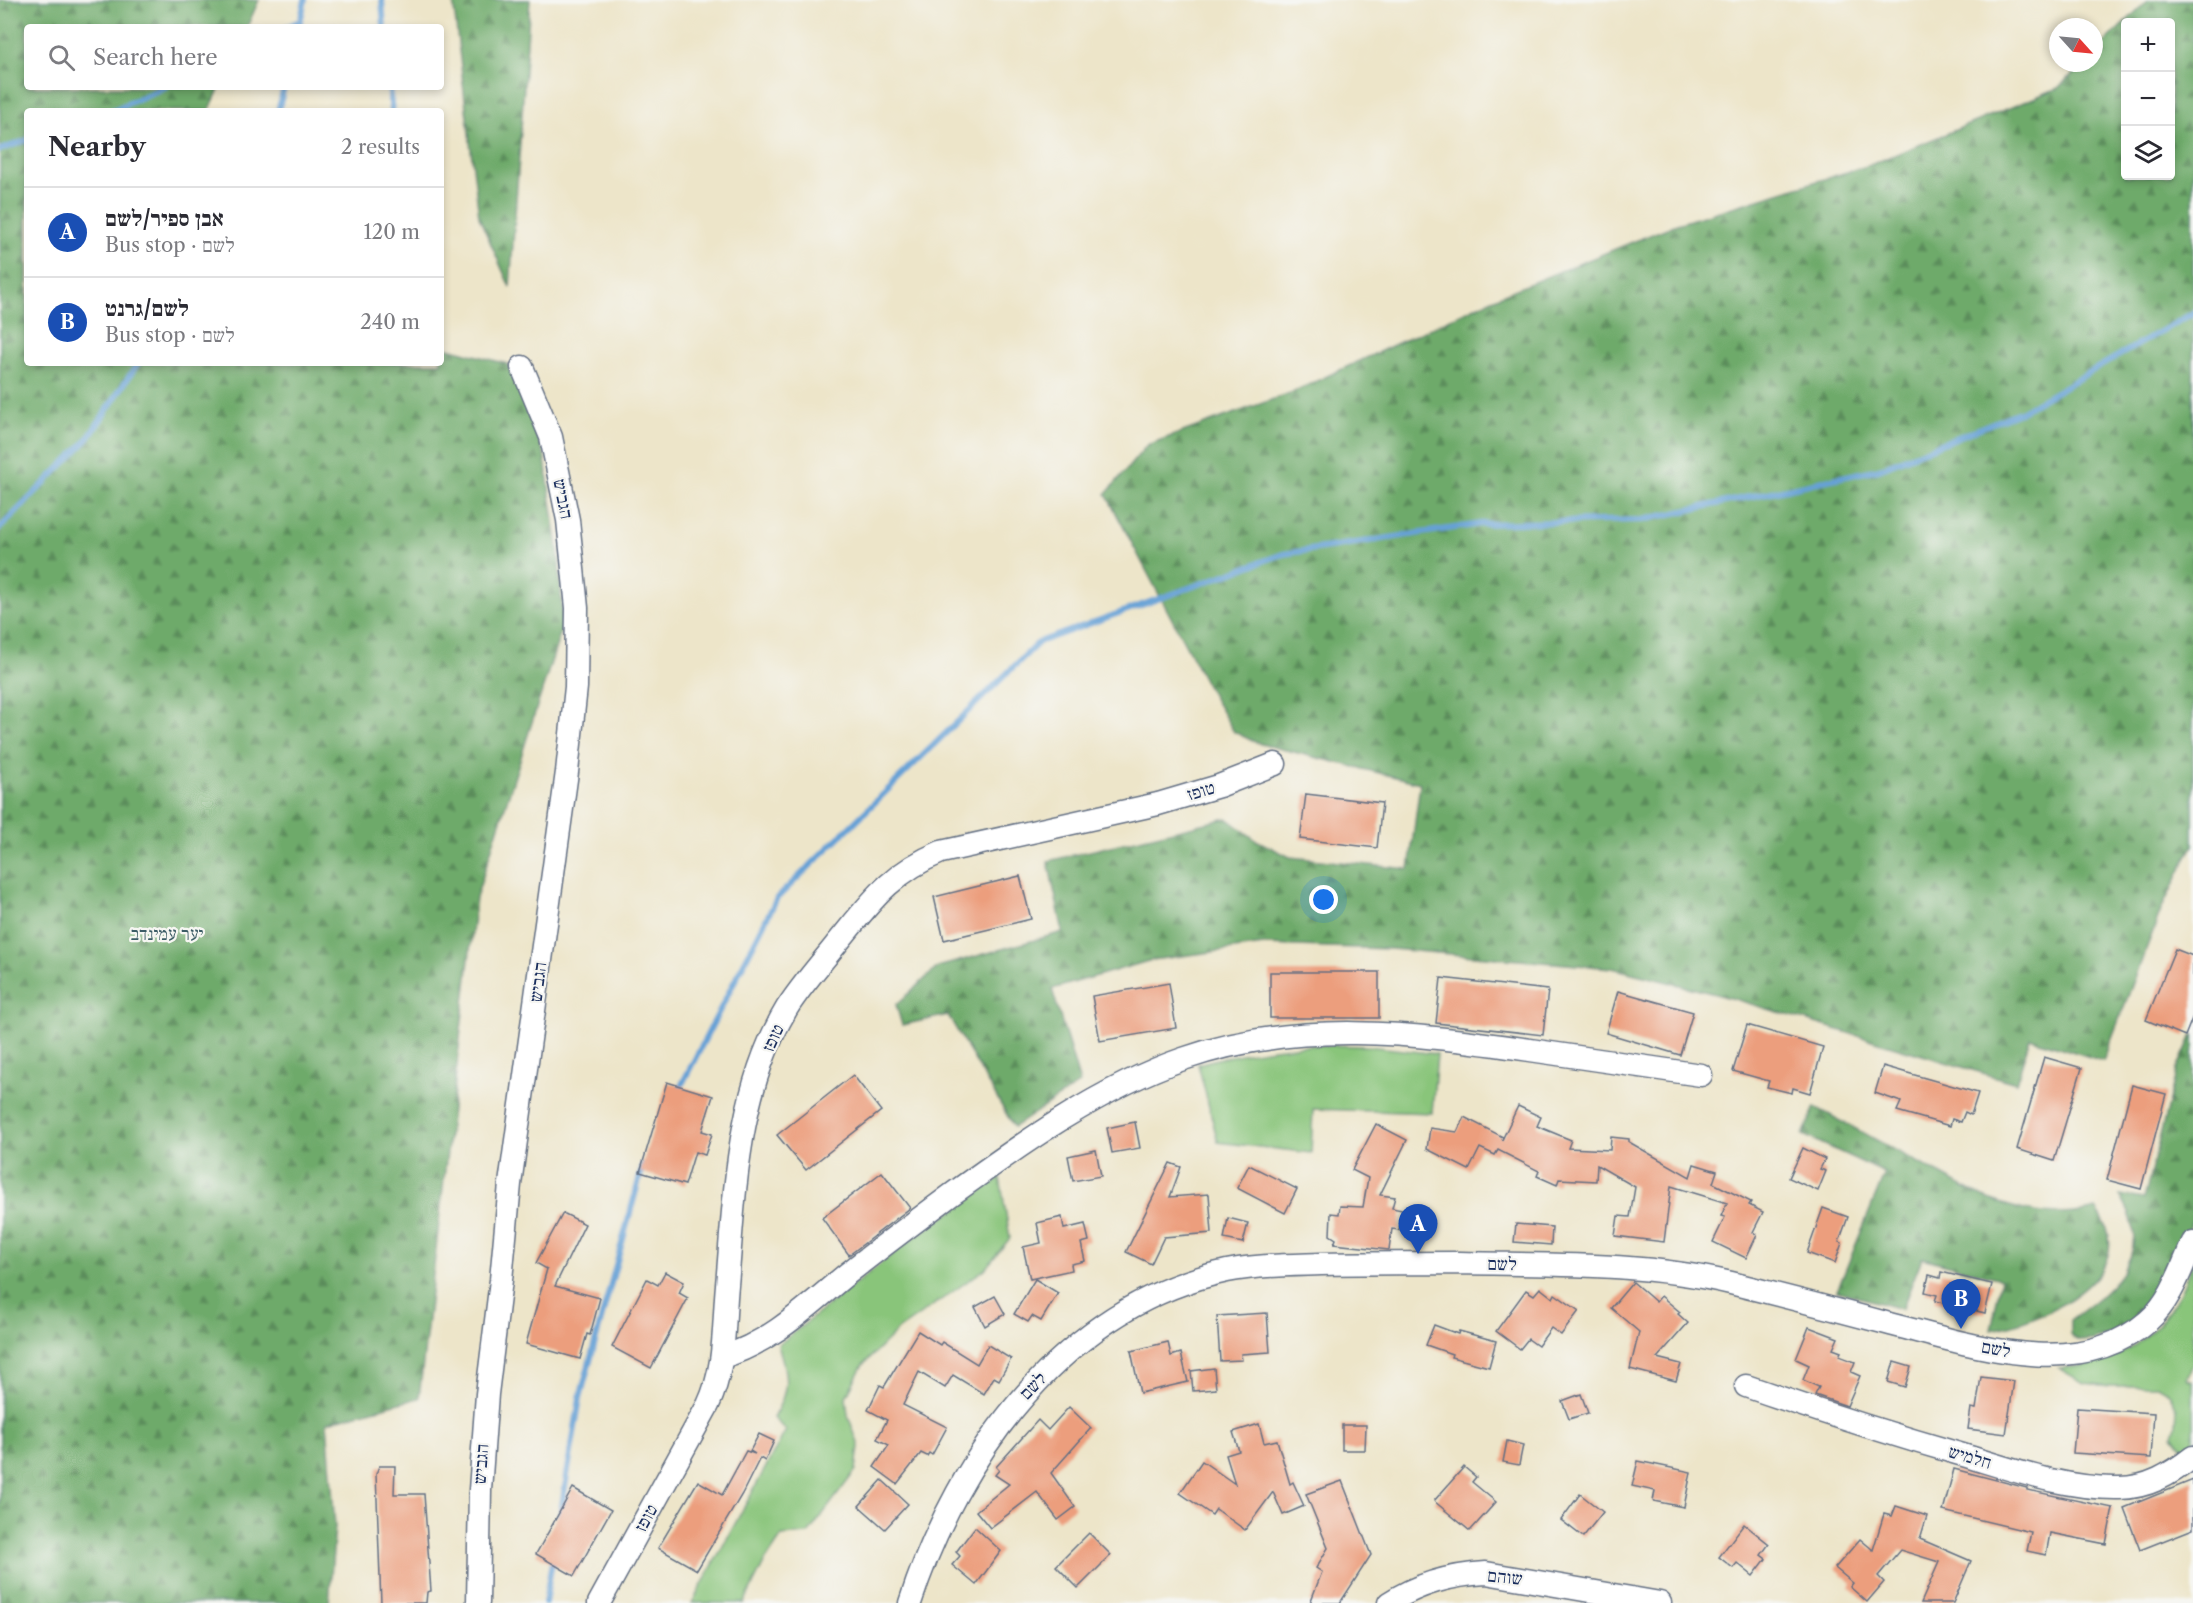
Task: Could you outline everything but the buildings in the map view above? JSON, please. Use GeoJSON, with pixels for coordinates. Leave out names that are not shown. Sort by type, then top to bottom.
{"type":"FeatureCollection","features":[{"type":"Feature","properties":{"kind":"street","name":"הגביש"},"geometry":{"type":"LineString","coordinates":[[478,1603],[480,1490],[488,1382],[510,1184],[567,772],[576,687],[578,608],[568,520],[551,437],[522,367]]}},
{"type":"Feature","properties":{"kind":"street","name":"טופז"},"geometry":{"type":"LineString","coordinates":[[599,1603],[708,1406],[717,1383],[722,1357],[737,1173],[749,1107],[760,1066],[777,1028],[799,991],[875,897],[907,870],[941,852],[1158,804],[1219,786],[1275,764]]}},
{"type":"Feature","properties":{"kind":"street"},"geometry":{"type":"LineString","coordinates":[[722,1357],[751,1346],[782,1327],[914,1222],[1036,1136],[1143,1075],[1182,1059],[1222,1047],[1261,1038],[1300,1034],[1339,1032],[1405,1034],[1484,1043],[1701,1075]]}},
{"type":"Feature","properties":{"kind":"street","name":"לשם"},"geometry":{"type":"LineString","coordinates":[[910,1603],[935,1536],[971,1467],[1014,1407],[1037,1381],[1084,1340],[1130,1308],[1154,1295],[1204,1276],[1256,1267],[1361,1264],[1594,1265],[1653,1269],[1692,1274],[1731,1283],[1979,1347],[2046,1354],[2091,1350],[2112,1344],[2132,1334],[2149,1320],[2164,1302],[2193,1242]]}},
{"type":"Feature","properties":{"kind":"street","name":"חלמיש"},"geometry":{"type":"LineString","coordinates":[[1746,1386],[1832,1416],[2032,1476],[2085,1485],[2119,1488],[2142,1485],[2170,1474],[2193,1457]]}},
{"type":"Feature","properties":{"kind":"street","name":"שוהם"},"geometry":{"type":"LineString","coordinates":[[1389,1603],[1440,1579],[1486,1573],[1660,1603]]}},
{"type":"Feature","properties":{"kind":"green space","name":"יער עמינדב"},"geometry":{"type":"Polygon","coordinates":[[[0,0],[259,0],[248,24],[24,24],[24,90],[219,90],[210,108],[24,108],[24,366],[444,366],[444,347],[507,364],[544,453],[558,549],[563,625],[476,898],[419,1398],[327,1422],[335,1526],[329,1603],[0,1603],[0,0]]]}},
{"type":"Feature","properties":{"kind":"green space"},"geometry":{"type":"Polygon","coordinates":[[[453,0],[530,0],[510,287],[479,217],[453,0]]]}},
{"type":"Feature","properties":{"kind":"green space"},"geometry":{"type":"Polygon","coordinates":[[[2148,0],[2193,0],[2193,845],[2162,908],[2103,1061],[2030,1038],[2016,1083],[1731,998],[1612,968],[1391,949],[1264,945],[1152,960],[1052,989],[1080,1083],[1014,1127],[948,1015],[902,1025],[896,1005],[938,967],[1063,932],[1048,861],[1227,818],[1256,840],[1290,857],[1409,869],[1420,783],[1257,743],[1234,732],[1212,695],[1106,494],[1147,445],[1293,392],[1499,296],[1677,224],[1870,165],[2058,88],[2075,72],[2103,72],[2103,44],[2121,26],[2121,180],[2175,180],[2175,18],[2130,18],[2148,0]]]}},
{"type":"Feature","properties":{"kind":"green space"},"geometry":{"type":"Polygon","coordinates":[[[2193,1033],[2193,1219],[2156,1295],[2137,1318],[2113,1333],[2093,1340],[2079,1341],[2070,1334],[2070,1320],[2108,1289],[2127,1264],[2134,1234],[2129,1213],[2120,1195],[2144,1199],[2177,1069],[2193,1033]]]}},
{"type":"Feature","properties":{"kind":"green space"},"geometry":{"type":"Polygon","coordinates":[[[1320,1045],[1368,1046],[1437,1054],[1432,1113],[1313,1109],[1311,1153],[1218,1142],[1198,1064],[1258,1051],[1320,1045]]]}},
{"type":"Feature","properties":{"kind":"green space"},"geometry":{"type":"Polygon","coordinates":[[[1815,1107],[1993,1201],[2051,1214],[2096,1209],[2108,1233],[2108,1254],[2099,1274],[2082,1291],[2060,1305],[2036,1317],[1991,1330],[2001,1279],[1922,1258],[1902,1309],[1837,1291],[1885,1173],[1803,1135],[1815,1107]]]}},
{"type":"Feature","properties":{"kind":"green space"},"geometry":{"type":"Polygon","coordinates":[[[1000,1178],[1010,1238],[985,1269],[898,1330],[862,1366],[846,1397],[848,1415],[859,1446],[856,1470],[808,1534],[782,1536],[764,1563],[744,1603],[692,1603],[786,1430],[773,1418],[779,1408],[786,1382],[778,1345],[908,1242],[1000,1178]]]}},
{"type":"Feature","properties":{"kind":"green space"},"geometry":{"type":"Polygon","coordinates":[[[2193,1261],[2193,1364],[2187,1378],[2193,1381],[2193,1446],[2186,1453],[2173,1435],[2177,1408],[2169,1393],[2157,1386],[2110,1386],[2084,1383],[2058,1368],[2094,1363],[2110,1358],[2138,1342],[2163,1318],[2174,1303],[2193,1261]]]}},
{"type":"Feature","properties":{"kind":"waterway"},"geometry":{"type":"LineString","coordinates":[[300,24],[305,0]]}},
{"type":"Feature","properties":{"kind":"waterway"},"geometry":{"type":"LineString","coordinates":[[382,0],[384,24]]}},
{"type":"Feature","properties":{"kind":"waterway"},"geometry":{"type":"LineString","coordinates":[[294,24],[300,21]]}},
{"type":"Feature","properties":{"kind":"waterway"},"geometry":{"type":"LineString","coordinates":[[118,108],[158,90]]}},
{"type":"Feature","properties":{"kind":"waterway"},"geometry":{"type":"LineString","coordinates":[[279,108],[283,90]]}},
{"type":"Feature","properties":{"kind":"waterway"},"geometry":{"type":"LineString","coordinates":[[389,90],[392,108]]}},
{"type":"Feature","properties":{"kind":"waterway"},"geometry":{"type":"LineString","coordinates":[[0,150],[24,141]]}},
{"type":"Feature","properties":{"kind":"waterway"},"geometry":{"type":"LineString","coordinates":[[677,1094],[777,898],[1039,642],[1283,554],[1481,524],[1642,520],[1879,469],[2022,411],[2193,313]]}},
{"type":"Feature","properties":{"kind":"waterway"},"geometry":{"type":"LineString","coordinates":[[0,528],[87,440],[136,366]]}},
{"type":"Feature","properties":{"kind":"waterway"},"geometry":{"type":"LineString","coordinates":[[560,1517],[580,1398],[643,1165]]}},
{"type":"Feature","properties":{"kind":"waterway"},"geometry":{"type":"LineString","coordinates":[[545,1603],[553,1556]]}},
{"type":"Feature","properties":{"kind":"place","name":"אבן ספיר/לשם"},"geometry":{"type":"Point","coordinates":[1418,1254]}},
{"type":"Feature","properties":{"kind":"place","name":"לשם/גרנט"},"geometry":{"type":"Point","coordinates":[1961,1329]}}]}
